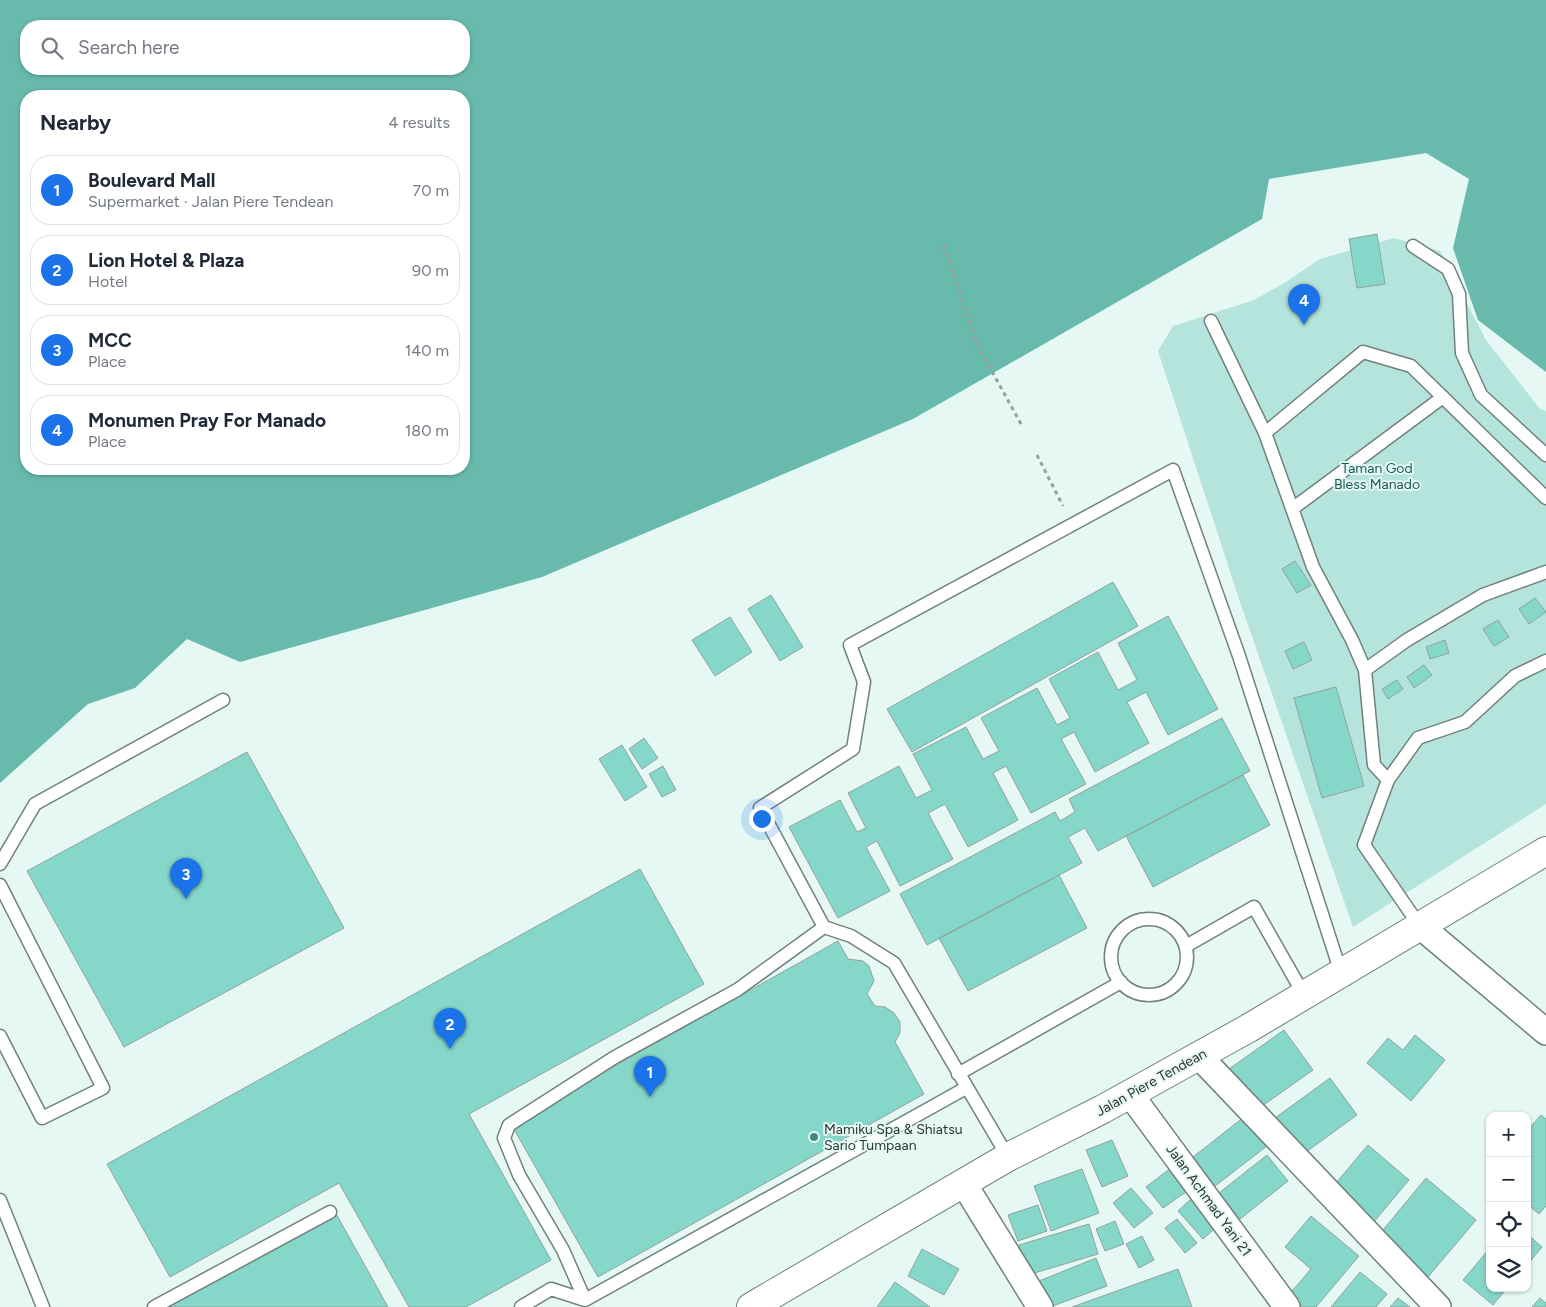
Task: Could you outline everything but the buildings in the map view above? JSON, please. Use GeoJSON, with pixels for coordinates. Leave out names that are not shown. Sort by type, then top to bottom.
{"type":"FeatureCollection","features":[{"type":"Feature","properties":{"kind":"highway","name":"Jalan Piere Tendean"},"geometry":{"type":"LineString","coordinates":[[752,1307],[1008,1157],[1199,1056],[1546,851]]}},
{"type":"Feature","properties":{"kind":"street"},"geometry":{"type":"LineString","coordinates":[[1419,926],[1546,1032]]}},
{"type":"Feature","properties":{"kind":"street"},"geometry":{"type":"LineString","coordinates":[[1199,1056],[1438,1307]]}},
{"type":"Feature","properties":{"kind":"street","name":"Jalan Achmad Yani 21"},"geometry":{"type":"LineString","coordinates":[[1130,1094],[1287,1307]]}},
{"type":"Feature","properties":{"kind":"street"},"geometry":{"type":"LineString","coordinates":[[964,1184],[1040,1307]]}},
{"type":"Feature","properties":{"kind":"lane"},"geometry":{"type":"LineString","coordinates":[[1413,246],[1448,269],[1459,294],[1462,353],[1481,395],[1546,455]]}},
{"type":"Feature","properties":{"kind":"lane"},"geometry":{"type":"LineString","coordinates":[[1211,321],[1265,433],[1313,567],[1352,640],[1365,670],[1374,765],[1388,780]]}},
{"type":"Feature","properties":{"kind":"lane"},"geometry":{"type":"LineString","coordinates":[[1265,433],[1363,352],[1411,366],[1546,498]]}},
{"type":"Feature","properties":{"kind":"lane"},"geometry":{"type":"LineString","coordinates":[[1292,509],[1443,397]]}},
{"type":"Feature","properties":{"kind":"lane"},"geometry":{"type":"LineString","coordinates":[[1008,1157],[894,963],[851,936],[824,927],[760,808],[853,749],[864,682],[850,645],[1173,470],[1239,656],[1341,973]]}},
{"type":"Feature","properties":{"kind":"lane"},"geometry":{"type":"LineString","coordinates":[[1365,670],[1407,640],[1483,595],[1546,572]]}},
{"type":"Feature","properties":{"kind":"lane"},"geometry":{"type":"LineString","coordinates":[[1419,926],[1364,845],[1388,780],[1418,738],[1465,722],[1515,676],[1546,661]]}},
{"type":"Feature","properties":{"kind":"lane"},"geometry":{"type":"LineString","coordinates":[[0,864],[35,804],[223,700]]}},
{"type":"Feature","properties":{"kind":"lane"},"geometry":{"type":"LineString","coordinates":[[0,885],[103,1088],[42,1118],[0,1036]]}},
{"type":"Feature","properties":{"kind":"lane"},"geometry":{"type":"LineString","coordinates":[[1186,946],[1254,907],[1304,995]]}},
{"type":"Feature","properties":{"kind":"lane"},"geometry":{"type":"LineString","coordinates":[[1141,920],[1163,922],[1173,928],[1186,946],[1187,961],[1183,976],[1168,991],[1148,996],[1128,989],[1115,973],[1112,951],[1122,931],[1130,924],[1141,920]]}},
{"type":"Feature","properties":{"kind":"lane"},"geometry":{"type":"LineString","coordinates":[[584,1300],[563,1250],[519,1176],[504,1138],[509,1125],[615,1057],[737,990],[824,927]]}},
{"type":"Feature","properties":{"kind":"lane"},"geometry":{"type":"LineString","coordinates":[[958,1074],[1121,982]]}},
{"type":"Feature","properties":{"kind":"lane"},"geometry":{"type":"LineString","coordinates":[[521,1307],[551,1289],[584,1300],[966,1088]]}},
{"type":"Feature","properties":{"kind":"lane"},"geometry":{"type":"LineString","coordinates":[[0,1200],[43,1307]]}},
{"type":"Feature","properties":{"kind":"lane"},"geometry":{"type":"LineString","coordinates":[[154,1307],[330,1212]]}},
{"type":"Feature","properties":{"kind":"path"},"geometry":{"type":"LineString","coordinates":[[942,245],[978,346],[1021,424]]}},
{"type":"Feature","properties":{"kind":"path"},"geometry":{"type":"LineString","coordinates":[[1037,455],[1072,525]]}},
{"type":"Feature","properties":{"kind":"green space","name":"Taman God Bless Manado"},"geometry":{"type":"Polygon","coordinates":[[[1394,238],[1440,251],[1486,340],[1540,409],[1546,411],[1546,804],[1353,927],[1240,602],[1158,351],[1173,326],[1254,300],[1286,282],[1320,259],[1394,238]]]}},
{"type":"Feature","properties":{"kind":"shaded area"},"geometry":{"type":"Polygon","coordinates":[[[0,0],[1546,0],[1546,372],[1478,320],[1453,248],[1469,179],[1426,153],[1269,179],[1262,219],[913,419],[542,577],[240,662],[187,639],[135,688],[88,704],[0,783],[0,0]]]}},
{"type":"Feature","properties":{"kind":"place","name":"Monumen Pray For Manado"},"geometry":{"type":"Point","coordinates":[1304,325]}},
{"type":"Feature","properties":{"kind":"place","name":"MCC"},"geometry":{"type":"Point","coordinates":[186,899]}},
{"type":"Feature","properties":{"kind":"place","name":"Lion Hotel & Plaza"},"geometry":{"type":"Point","coordinates":[450,1049]}},
{"type":"Feature","properties":{"kind":"place","name":"Boulevard Mall"},"geometry":{"type":"Point","coordinates":[650,1097]}},
{"type":"Feature","properties":{"kind":"place","name":"Mamiku Spa & Shiatsu Sario Tumpaan"},"geometry":{"type":"Point","coordinates":[814,1137]}}]}
